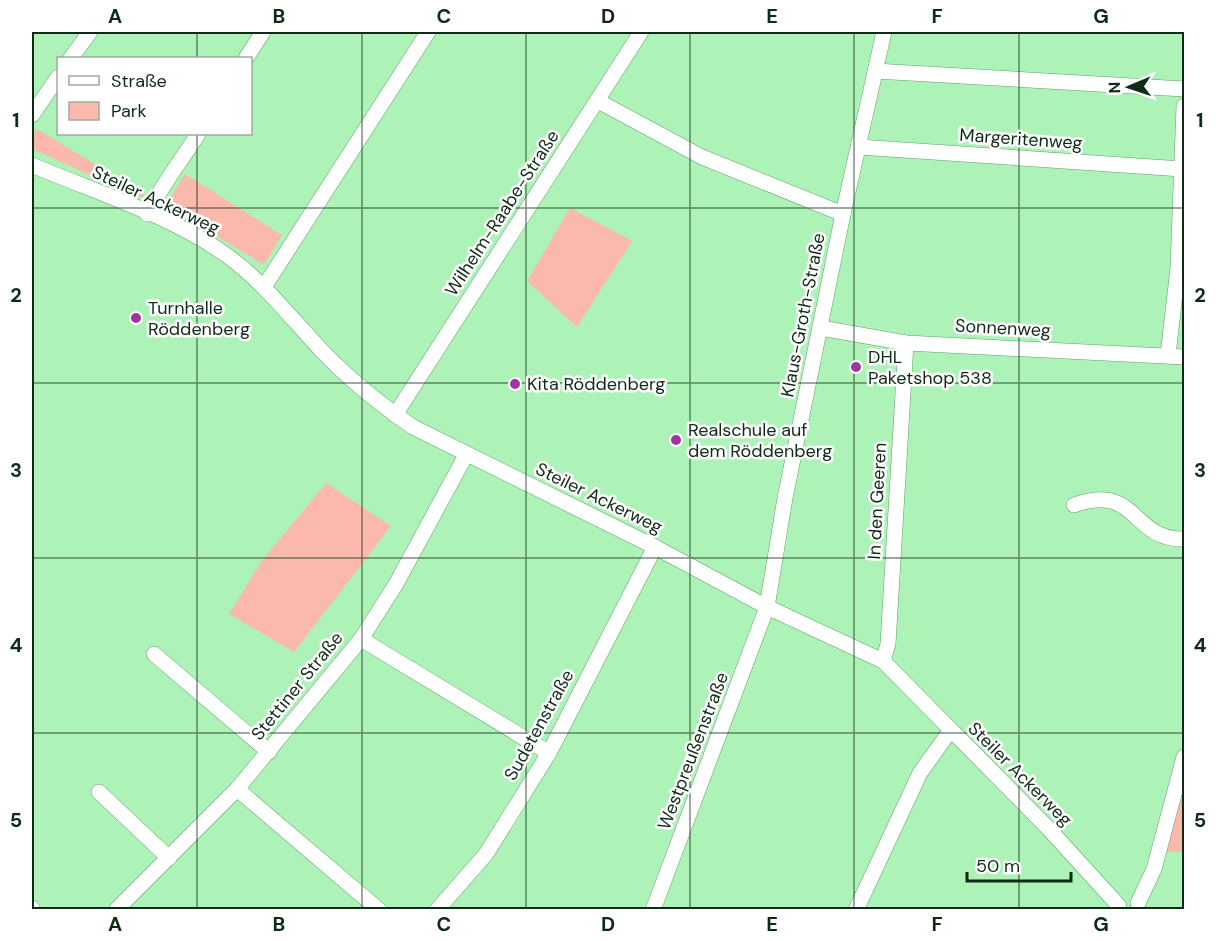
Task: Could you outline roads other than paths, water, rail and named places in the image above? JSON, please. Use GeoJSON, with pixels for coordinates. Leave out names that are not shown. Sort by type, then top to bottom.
{"type":"FeatureCollection","features":[{"type":"Feature","properties":{"kind":"street"},"geometry":{"type":"LineString","coordinates":[[72,57],[90,32]]}},
{"type":"Feature","properties":{"kind":"street"},"geometry":{"type":"LineString","coordinates":[[247,57],[263,32]]}},
{"type":"Feature","properties":{"kind":"street"},"geometry":{"type":"LineString","coordinates":[[264,287],[428,32]]}},
{"type":"Feature","properties":{"kind":"street","name":"Wilhelm-Raabe-Straße"},"geometry":{"type":"LineString","coordinates":[[395,415],[641,32]]}},
{"type":"Feature","properties":{"kind":"street","name":"Klaus-Groth-Straße"},"geometry":{"type":"LineString","coordinates":[[767,607],[785,498],[843,214],[884,32]]}},
{"type":"Feature","properties":{"kind":"street"},"geometry":{"type":"LineString","coordinates":[[875,71],[1185,89]]}},
{"type":"Feature","properties":{"kind":"street"},"geometry":{"type":"LineString","coordinates":[[32,115],[57,78]]}},
{"type":"Feature","properties":{"kind":"street"},"geometry":{"type":"LineString","coordinates":[[598,101],[702,157],[843,214]]}},
{"type":"Feature","properties":{"kind":"street"},"geometry":{"type":"LineString","coordinates":[[1168,356],[1178,268],[1185,106]]}},
{"type":"Feature","properties":{"kind":"street"},"geometry":{"type":"LineString","coordinates":[[147,214],[168,176],[197,135]]}},
{"type":"Feature","properties":{"kind":"street","name":"Margeritenweg"},"geometry":{"type":"LineString","coordinates":[[859,147],[1182,169]]}},
{"type":"Feature","properties":{"kind":"street","name":"Steiler Ackerweg"},"geometry":{"type":"LineString","coordinates":[[32,165],[192,234],[229,258],[264,287],[324,353],[395,415],[466,455],[655,547],[767,607],[884,661],[950,731],[1048,828],[1118,908],[1128,901],[1140,906]]}},
{"type":"Feature","properties":{"kind":"street","name":"Sonnenweg"},"geometry":{"type":"LineString","coordinates":[[821,328],[906,343],[1185,357]]}},
{"type":"Feature","properties":{"kind":"street","name":"In den Geeren"},"geometry":{"type":"LineString","coordinates":[[884,661],[888,644],[906,343]]}},
{"type":"Feature","properties":{"kind":"street","name":"Stettiner Straße"},"geometry":{"type":"LineString","coordinates":[[116,909],[237,789],[361,639],[396,584],[466,455]]}},
{"type":"Feature","properties":{"kind":"street"},"geometry":{"type":"LineString","coordinates":[[1074,505],[1091,499],[1119,501],[1160,537],[1185,539]]}},
{"type":"Feature","properties":{"kind":"street","name":"Sudetenstraße"},"geometry":{"type":"LineString","coordinates":[[438,909],[486,854],[549,753],[655,547]]}},
{"type":"Feature","properties":{"kind":"street","name":"Westpreußenstraße"},"geometry":{"type":"LineString","coordinates":[[653,909],[767,607]]}},
{"type":"Feature","properties":{"kind":"street"},"geometry":{"type":"LineString","coordinates":[[361,639],[549,753]]}},
{"type":"Feature","properties":{"kind":"street"},"geometry":{"type":"LineString","coordinates":[[154,654],[269,752]]}},
{"type":"Feature","properties":{"kind":"street"},"geometry":{"type":"LineString","coordinates":[[856,909],[920,773],[950,731]]}},
{"type":"Feature","properties":{"kind":"street"},"geometry":{"type":"LineString","coordinates":[[1140,906],[1154,869],[1185,757]]}},
{"type":"Feature","properties":{"kind":"street"},"geometry":{"type":"LineString","coordinates":[[237,789],[379,909]]}},
{"type":"Feature","properties":{"kind":"street"},"geometry":{"type":"LineString","coordinates":[[99,792],[169,858]]}},
{"type":"Feature","properties":{"kind":"place","name":"Turnhalle Röddenberg"},"geometry":{"type":"Point","coordinates":[136,318]}},
{"type":"Feature","properties":{"kind":"place","name":"DHL Paketshop 538"},"geometry":{"type":"Point","coordinates":[856,367]}},
{"type":"Feature","properties":{"kind":"place","name":"Kita Röddenberg"},"geometry":{"type":"Point","coordinates":[515,384]}},
{"type":"Feature","properties":{"kind":"place","name":"Realschule auf dem Röddenberg"},"geometry":{"type":"Point","coordinates":[676,440]}}]}
